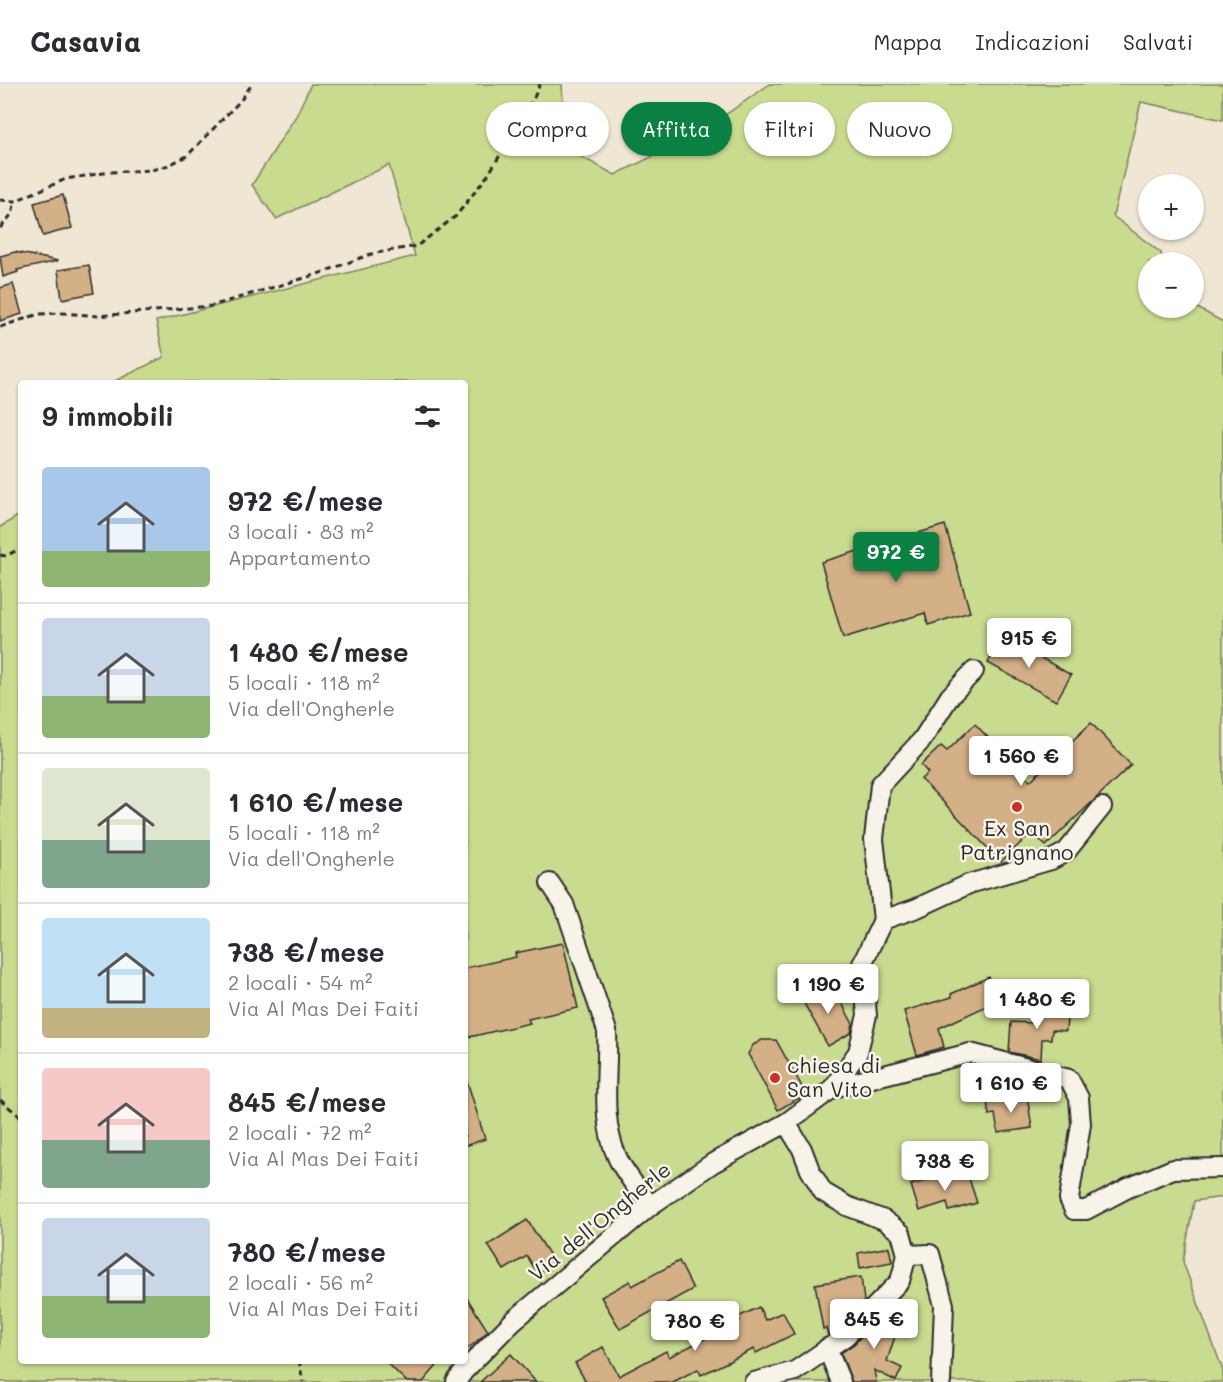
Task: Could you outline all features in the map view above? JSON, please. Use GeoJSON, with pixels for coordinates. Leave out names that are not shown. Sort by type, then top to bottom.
{"type":"FeatureCollection","features":[{"type":"Feature","properties":{"kind":"street"},"geometry":{"type":"LineString","coordinates":[[833,1088],[858,1052],[867,1016],[862,964],[883,920],[874,839],[880,785],[922,740],[950,696],[974,671]]}},
{"type":"Feature","properties":{"kind":"street"},"geometry":{"type":"LineString","coordinates":[[883,920],[917,908],[969,884],[1051,860],[1066,852],[1102,807]]}},
{"type":"Feature","properties":{"kind":"street"},"geometry":{"type":"LineString","coordinates":[[550,884],[564,904],[607,1031],[605,1090],[608,1127],[618,1160],[650,1206]]}},
{"type":"Feature","properties":{"kind":"street","name":"Via dell'Ongherle"},"geometry":{"type":"LineString","coordinates":[[456,1382],[513,1321],[650,1206],[713,1163],[786,1123],[833,1088],[970,1053],[1069,1079],[1079,1098],[1081,1124],[1070,1199],[1074,1210],[1086,1210],[1128,1188],[1173,1169],[1223,1168]]}},
{"type":"Feature","properties":{"kind":"street"},"geometry":{"type":"LineString","coordinates":[[754,1382],[795,1371],[846,1336],[900,1281],[907,1255],[901,1233],[884,1220],[847,1206],[823,1192],[810,1170],[802,1149],[786,1123]]}},
{"type":"Feature","properties":{"kind":"street"},"geometry":{"type":"LineString","coordinates":[[907,1255],[930,1254],[944,1305],[941,1382]]}},
{"type":"Feature","properties":{"kind":"street"},"geometry":{"type":"LineString","coordinates":[[827,1348],[841,1382]]}},
{"type":"Feature","properties":{"kind":"path"},"geometry":{"type":"LineString","coordinates":[[0,200],[15,201],[66,178],[110,172],[152,170],[169,165],[187,156],[241,100],[252,84]]}},
{"type":"Feature","properties":{"kind":"path"},"geometry":{"type":"LineString","coordinates":[[0,327],[39,314],[64,313],[98,316],[211,306],[318,274],[370,254],[417,246],[456,216],[488,175],[532,102],[540,84]]}},
{"type":"Feature","properties":{"kind":"path"},"geometry":{"type":"LineString","coordinates":[[0,228],[12,214],[15,201]]}},
{"type":"Feature","properties":{"kind":"path"},"geometry":{"type":"LineString","coordinates":[[0,555],[6,556],[18,550]]}},
{"type":"Feature","properties":{"kind":"path"},"geometry":{"type":"LineString","coordinates":[[0,1100],[18,1115]]}},
{"type":"Feature","properties":{"kind":"path"},"geometry":{"type":"LineString","coordinates":[[300,1364],[303,1382]]}},
{"type":"Feature","properties":{"kind":"green space"},"geometry":{"type":"Polygon","coordinates":[[[311,84],[562,84],[563,102],[486,102],[486,156],[580,156],[615,175],[653,156],[732,156],[732,110],[770,84],[1223,84],[1223,120],[1141,102],[1113,216],[1138,235],[1138,240],[1144,240],[1160,252],[1138,252],[1138,318],[1204,318],[1204,312],[1223,322],[1223,1197],[1194,1201],[1183,1262],[1223,1371],[1223,1382],[0,1382],[0,527],[18,516],[18,1364],[468,1364],[468,380],[117,380],[164,357],[156,321],[415,256],[389,165],[276,219],[252,185],[296,116],[311,84]]]}},
{"type":"Feature","properties":{"kind":"building"},"geometry":{"type":"Polygon","coordinates":[[[63,195],[72,228],[43,236],[34,203],[63,195]]]}},
{"type":"Feature","properties":{"kind":"building"},"geometry":{"type":"Polygon","coordinates":[[[15,252],[58,261],[17,270],[18,272],[3,277],[0,256],[15,252]]]}},
{"type":"Feature","properties":{"kind":"building"},"geometry":{"type":"Polygon","coordinates":[[[89,265],[94,293],[62,299],[58,270],[89,265]]]}},
{"type":"Feature","properties":{"kind":"building"},"geometry":{"type":"Polygon","coordinates":[[[13,284],[22,314],[0,321],[0,288],[13,284]]]}},
{"type":"Feature","properties":{"kind":"building"},"geometry":{"type":"Polygon","coordinates":[[[945,525],[970,612],[928,625],[925,613],[843,638],[821,562],[945,525]]]}},
{"type":"Feature","properties":{"kind":"building"},"geometry":{"type":"Polygon","coordinates":[[[1003,636],[1071,675],[1056,701],[988,663],[1003,636]]]}},
{"type":"Feature","properties":{"kind":"building","name":"Ex San Patrignano"},"geometry":{"type":"Polygon","coordinates":[[[1091,723],[1131,765],[1046,846],[1032,832],[1001,862],[921,779],[928,773],[921,765],[941,746],[947,751],[975,724],[1030,781],[1091,723]]]}},
{"type":"Feature","properties":{"kind":"building"},"geometry":{"type":"Polygon","coordinates":[[[563,943],[578,1008],[528,1019],[530,1023],[468,1037],[468,967],[516,957],[515,953],[563,943]]]}},
{"type":"Feature","properties":{"kind":"building"},"geometry":{"type":"Polygon","coordinates":[[[989,977],[1000,1000],[939,1028],[944,1047],[917,1055],[904,1011],[952,997],[951,994],[989,977]]]}},
{"type":"Feature","properties":{"kind":"building"},"geometry":{"type":"Polygon","coordinates":[[[826,985],[834,1000],[839,998],[853,1024],[851,1033],[828,1046],[801,998],[826,985]]]}},
{"type":"Feature","properties":{"kind":"building"},"geometry":{"type":"Polygon","coordinates":[[[1034,1004],[1068,1006],[1066,1031],[1052,1030],[1051,1039],[1042,1039],[1041,1059],[1009,1052],[1011,1022],[1033,1023],[1034,1004]]]}},
{"type":"Feature","properties":{"kind":"building","name":"chiesa di San Vito"},"geometry":{"type":"Polygon","coordinates":[[[762,1040],[776,1040],[806,1094],[778,1110],[748,1054],[753,1045],[762,1040]]]}},
{"type":"Feature","properties":{"kind":"building"},"geometry":{"type":"Polygon","coordinates":[[[468,1084],[485,1139],[468,1145],[468,1084]]]}},
{"type":"Feature","properties":{"kind":"building"},"geometry":{"type":"Polygon","coordinates":[[[1027,1095],[1032,1128],[998,1133],[995,1114],[989,1115],[987,1102],[1027,1095]]]}},
{"type":"Feature","properties":{"kind":"building"},"geometry":{"type":"Polygon","coordinates":[[[966,1169],[977,1203],[949,1211],[947,1202],[919,1211],[911,1185],[966,1169]]]}},
{"type":"Feature","properties":{"kind":"building"},"geometry":{"type":"Polygon","coordinates":[[[527,1220],[555,1263],[538,1274],[527,1256],[504,1270],[488,1245],[527,1220]]]}},
{"type":"Feature","properties":{"kind":"building"},"geometry":{"type":"Polygon","coordinates":[[[889,1247],[892,1262],[860,1268],[858,1253],[889,1247]]]}},
{"type":"Feature","properties":{"kind":"building"},"geometry":{"type":"Polygon","coordinates":[[[679,1261],[693,1289],[620,1329],[601,1297],[630,1281],[632,1286],[679,1261]]]}},
{"type":"Feature","properties":{"kind":"building"},"geometry":{"type":"Polygon","coordinates":[[[861,1277],[864,1301],[828,1335],[826,1328],[823,1329],[815,1284],[861,1277]]]}},
{"type":"Feature","properties":{"kind":"building"},"geometry":{"type":"Polygon","coordinates":[[[468,1300],[488,1331],[468,1348],[468,1300]]]}},
{"type":"Feature","properties":{"kind":"building"},"geometry":{"type":"Polygon","coordinates":[[[759,1307],[765,1320],[783,1312],[794,1334],[756,1353],[754,1349],[701,1375],[698,1369],[673,1382],[586,1382],[575,1363],[603,1347],[619,1376],[666,1351],[669,1357],[740,1321],[738,1317],[759,1307]]]}},
{"type":"Feature","properties":{"kind":"building"},"geometry":{"type":"Polygon","coordinates":[[[889,1308],[903,1312],[887,1361],[902,1368],[896,1381],[874,1370],[876,1382],[852,1382],[841,1353],[854,1344],[889,1308]]]}},
{"type":"Feature","properties":{"kind":"building"},"geometry":{"type":"Polygon","coordinates":[[[511,1354],[536,1382],[480,1382],[511,1354]]]}},
{"type":"Feature","properties":{"kind":"building"},"geometry":{"type":"Polygon","coordinates":[[[388,1364],[439,1364],[423,1382],[407,1382],[388,1364]]]}},
{"type":"Feature","properties":{"kind":"place","name":"Ex San Patrignano"},"geometry":{"type":"Point","coordinates":[1017,807]}},
{"type":"Feature","properties":{"kind":"place","name":"chiesa di San Vito"},"geometry":{"type":"Point","coordinates":[775,1078]}}]}
